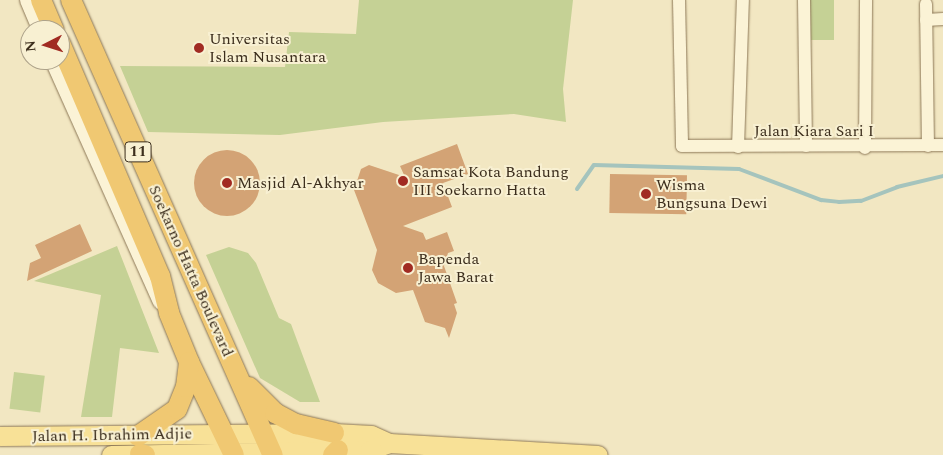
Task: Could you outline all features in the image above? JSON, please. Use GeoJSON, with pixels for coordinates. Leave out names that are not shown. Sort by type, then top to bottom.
{"type":"FeatureCollection","features":[{"type":"Feature","properties":{"kind":"highway"},"geometry":{"type":"LineString","coordinates":[[42,0],[50,20]]}},
{"type":"Feature","properties":{"kind":"highway","name":"Soekarno Hatta Boulevard"},"geometry":{"type":"LineString","coordinates":[[72,0],[204,304],[269,446]]}},
{"type":"Feature","properties":{"kind":"highway","name":"Soekarno Hatta Boulevard"},"geometry":{"type":"LineString","coordinates":[[70,66],[160,276],[169,313],[189,362],[223,432]]}},
{"type":"Feature","properties":{"kind":"highway"},"geometry":{"type":"LineString","coordinates":[[225,350],[256,398],[275,414],[335,446]]}},
{"type":"Feature","properties":{"kind":"highway"},"geometry":{"type":"LineString","coordinates":[[146,455],[139,445],[177,409],[186,387],[189,362]]}},
{"type":"Feature","properties":{"kind":"highway","name":"11"},"geometry":{"type":"LineString","coordinates":[[223,432],[233,453]]}},
{"type":"Feature","properties":{"kind":"main road"},"geometry":{"type":"LineString","coordinates":[[29,0],[38,20]]}},
{"type":"Feature","properties":{"kind":"main road"},"geometry":{"type":"LineString","coordinates":[[82,0],[196,268],[204,304]]}},
{"type":"Feature","properties":{"kind":"main road"},"geometry":{"type":"LineString","coordinates":[[58,70],[123,220],[169,313]]}},
{"type":"Feature","properties":{"kind":"main road","name":"Jalan H. Ibrahim Adjie"},"geometry":{"type":"LineString","coordinates":[[111,455],[139,445],[223,432],[269,446]]}},
{"type":"Feature","properties":{"kind":"main road"},"geometry":{"type":"LineString","coordinates":[[269,446],[335,446],[371,434],[389,443],[598,455]]}},
{"type":"Feature","properties":{"kind":"main road","name":"Jalan H. Ibrahim Adjie"},"geometry":{"type":"LineString","coordinates":[[0,436],[233,453],[269,446]]}},
{"type":"Feature","properties":{"kind":"street","name":"Jalan Kiara Sari I"},"geometry":{"type":"LineString","coordinates":[[679,0],[680,140],[684,146],[865,148],[943,145]]}},
{"type":"Feature","properties":{"kind":"street"},"geometry":{"type":"LineString","coordinates":[[738,147],[743,0]]}},
{"type":"Feature","properties":{"kind":"street"},"geometry":{"type":"LineString","coordinates":[[804,0],[806,146]]}},
{"type":"Feature","properties":{"kind":"street"},"geometry":{"type":"LineString","coordinates":[[865,148],[866,0]]}},
{"type":"Feature","properties":{"kind":"street"},"geometry":{"type":"LineString","coordinates":[[926,4],[928,146]]}},
{"type":"Feature","properties":{"kind":"street"},"geometry":{"type":"LineString","coordinates":[[926,20],[943,19]]}},
{"type":"Feature","properties":{"kind":"green space"},"geometry":{"type":"Polygon","coordinates":[[[359,0],[573,0],[563,89],[566,122],[514,114],[383,122],[280,135],[148,132],[120,66],[285,67],[289,32],[356,34],[359,0]]]}},
{"type":"Feature","properties":{"kind":"green space"},"geometry":{"type":"Polygon","coordinates":[[[808,0],[834,0],[834,40],[808,40],[808,0]]]}},
{"type":"Feature","properties":{"kind":"green space"},"geometry":{"type":"Polygon","coordinates":[[[117,246],[159,353],[120,348],[112,417],[81,417],[101,295],[34,281],[117,246]]]}},
{"type":"Feature","properties":{"kind":"green space"},"geometry":{"type":"Polygon","coordinates":[[[229,247],[248,253],[256,263],[279,318],[291,324],[320,402],[300,402],[260,378],[206,255],[229,247]]]}},
{"type":"Feature","properties":{"kind":"green space"},"geometry":{"type":"Polygon","coordinates":[[[14,372],[45,376],[40,413],[9,409],[14,372]]]}},
{"type":"Feature","properties":{"kind":"building"},"geometry":{"type":"Polygon","coordinates":[[[457,144],[468,174],[443,183],[452,207],[403,226],[423,233],[426,240],[447,232],[454,251],[448,253],[444,266],[457,303],[454,304],[457,313],[449,338],[445,328],[425,322],[413,290],[396,293],[378,283],[372,270],[377,250],[354,190],[361,169],[369,165],[405,177],[400,166],[457,144]]]}},
{"type":"Feature","properties":{"kind":"building","name":"Masjid Al-Akhyar"},"geometry":{"type":"Polygon","coordinates":[[[227,150],[240,152],[255,165],[258,170],[260,183],[258,196],[245,211],[240,214],[227,216],[214,214],[199,201],[196,196],[194,183],[196,170],[209,155],[214,152],[227,150]]]}},
{"type":"Feature","properties":{"kind":"building","name":"Wisma Bungsuna Dewi"},"geometry":{"type":"Polygon","coordinates":[[[610,174],[687,175],[686,214],[609,213],[610,174]]]}},
{"type":"Feature","properties":{"kind":"building"},"geometry":{"type":"Polygon","coordinates":[[[80,224],[92,251],[27,281],[30,263],[41,258],[35,245],[80,224]]]}},
{"type":"Feature","properties":{"kind":"waterway"},"geometry":{"type":"LineString","coordinates":[[577,189],[594,165],[739,169],[821,200],[839,202],[861,201],[897,187],[943,176]]}},
{"type":"Feature","properties":{"kind":"place","name":"Universitas Islam Nusantara"},"geometry":{"type":"Point","coordinates":[199,48]}},
{"type":"Feature","properties":{"kind":"place","name":"Samsat Kota Bandung III Soekarno Hatta"},"geometry":{"type":"Point","coordinates":[403,181]}},
{"type":"Feature","properties":{"kind":"place","name":"Masjid Al-Akhyar"},"geometry":{"type":"Point","coordinates":[227,183]}},
{"type":"Feature","properties":{"kind":"place","name":"Wisma Bungsuna Dewi"},"geometry":{"type":"Point","coordinates":[646,194]}},
{"type":"Feature","properties":{"kind":"place","name":"Bapenda Jawa Barat"},"geometry":{"type":"Point","coordinates":[408,268]}}]}
